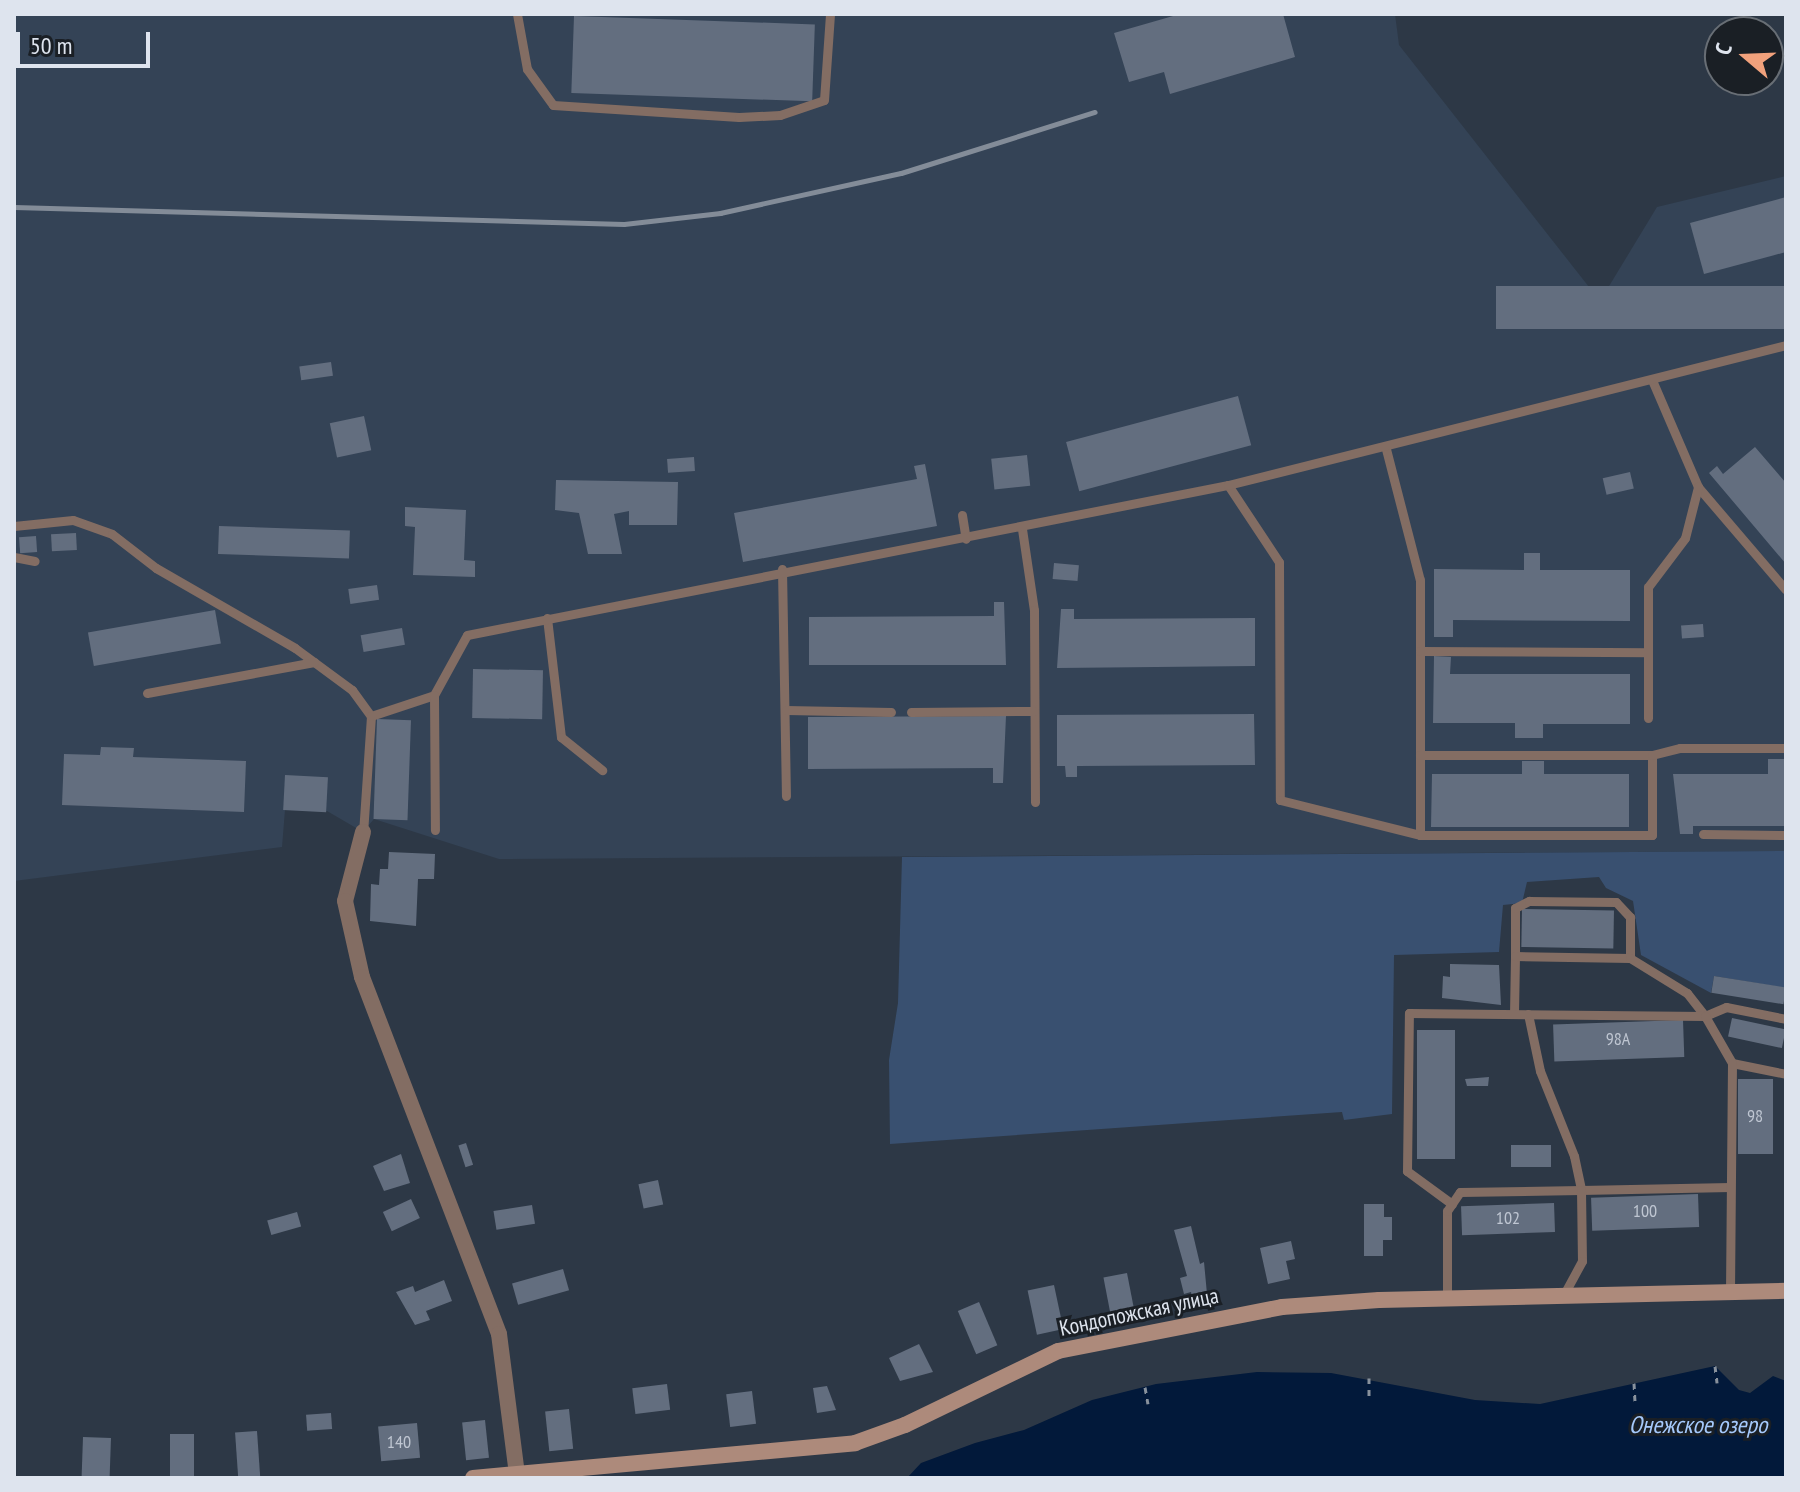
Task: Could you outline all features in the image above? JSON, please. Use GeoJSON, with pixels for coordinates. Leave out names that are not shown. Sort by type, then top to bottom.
{"type":"FeatureCollection","features":[{"type":"Feature","properties":{"kind":"street"},"geometry":{"type":"LineString","coordinates":[[363,832],[345,901],[362,977],[499,1334],[517,1474]]}},
{"type":"Feature","properties":{"kind":"street","name":"Кондопожская улица"},"geometry":{"type":"LineString","coordinates":[[473,1478],[855,1443],[905,1425],[1058,1351],[1282,1307],[1447,1299],[1786,1291]]}},
{"type":"Feature","properties":{"kind":"lane"},"geometry":{"type":"LineString","coordinates":[[517,14],[527,69],[553,105],[739,117],[780,115],[824,100],[830,14]]}},
{"type":"Feature","properties":{"kind":"lane"},"geometry":{"type":"LineString","coordinates":[[435,830],[434,695],[467,635],[782,569],[1022,529],[1228,485],[1386,449],[1786,345]]}},
{"type":"Feature","properties":{"kind":"lane"},"geometry":{"type":"LineString","coordinates":[[1652,380],[1698,487],[1786,590]]}},
{"type":"Feature","properties":{"kind":"lane"},"geometry":{"type":"LineString","coordinates":[[1386,449],[1420,580],[1420,835]]}},
{"type":"Feature","properties":{"kind":"lane"},"geometry":{"type":"LineString","coordinates":[[1228,485],[1279,562],[1280,800],[1420,835],[1652,835],[1652,755]]}},
{"type":"Feature","properties":{"kind":"lane"},"geometry":{"type":"LineString","coordinates":[[1648,718],[1648,587],[1685,538],[1698,487]]}},
{"type":"Feature","properties":{"kind":"lane"},"geometry":{"type":"LineString","coordinates":[[962,515],[966,539]]}},
{"type":"Feature","properties":{"kind":"lane"},"geometry":{"type":"LineString","coordinates":[[14,526],[73,520],[112,534],[156,568],[314,662],[352,690],[371,716],[363,832]]}},
{"type":"Feature","properties":{"kind":"lane"},"geometry":{"type":"LineString","coordinates":[[1022,529],[1034,610],[1035,802]]}},
{"type":"Feature","properties":{"kind":"lane"},"geometry":{"type":"LineString","coordinates":[[14,557],[35,561]]}},
{"type":"Feature","properties":{"kind":"lane"},"geometry":{"type":"LineString","coordinates":[[782,569],[786,796]]}},
{"type":"Feature","properties":{"kind":"lane"},"geometry":{"type":"LineString","coordinates":[[547,618],[561,737],[602,770]]}},
{"type":"Feature","properties":{"kind":"lane"},"geometry":{"type":"LineString","coordinates":[[1420,651],[1648,652]]}},
{"type":"Feature","properties":{"kind":"lane"},"geometry":{"type":"LineString","coordinates":[[147,693],[314,662]]}},
{"type":"Feature","properties":{"kind":"lane"},"geometry":{"type":"LineString","coordinates":[[371,716],[434,695]]}},
{"type":"Feature","properties":{"kind":"lane"},"geometry":{"type":"LineString","coordinates":[[786,710],[891,712]]}},
{"type":"Feature","properties":{"kind":"lane"},"geometry":{"type":"LineString","coordinates":[[911,712],[1034,711]]}},
{"type":"Feature","properties":{"kind":"lane"},"geometry":{"type":"LineString","coordinates":[[1420,755],[1652,755],[1680,748],[1786,748]]}},
{"type":"Feature","properties":{"kind":"lane"},"geometry":{"type":"LineString","coordinates":[[1703,834],[1786,835]]}},
{"type":"Feature","properties":{"kind":"lane"},"geometry":{"type":"LineString","coordinates":[[1514,1014],[1515,908],[1529,901],[1616,902],[1630,917],[1630,958]]}},
{"type":"Feature","properties":{"kind":"lane"},"geometry":{"type":"LineString","coordinates":[[1515,956],[1630,958],[1687,993],[1705,1016],[1732,1063],[1730,1292]]}},
{"type":"Feature","properties":{"kind":"lane"},"geometry":{"type":"LineString","coordinates":[[1452,1204],[1407,1171],[1409,1013],[1705,1016],[1726,1007],[1786,1019]]}},
{"type":"Feature","properties":{"kind":"lane"},"geometry":{"type":"LineString","coordinates":[[1528,1014],[1540,1071],[1574,1156],[1581,1190],[1582,1261],[1562,1298]]}},
{"type":"Feature","properties":{"kind":"lane"},"geometry":{"type":"LineString","coordinates":[[1732,1063],[1786,1074]]}},
{"type":"Feature","properties":{"kind":"lane"},"geometry":{"type":"LineString","coordinates":[[1447,1299],[1447,1211],[1460,1192],[1730,1187]]}},
{"type":"Feature","properties":{"kind":"path"},"geometry":{"type":"LineString","coordinates":[[1715,1366],[1717,1383]]}},
{"type":"Feature","properties":{"kind":"path"},"geometry":{"type":"LineString","coordinates":[[1369,1378],[1369,1399]]}},
{"type":"Feature","properties":{"kind":"path"},"geometry":{"type":"LineString","coordinates":[[1634,1383],[1635,1401]]}},
{"type":"Feature","properties":{"kind":"path"},"geometry":{"type":"LineString","coordinates":[[1145,1387],[1148,1404]]}},
{"type":"Feature","properties":{"kind":"shaded area"},"geometry":{"type":"Polygon","coordinates":[[[14,14],[1395,14],[1399,45],[1600,301],[1657,207],[1786,176],[1786,851],[499,859],[374,819],[363,832],[327,811],[285,810],[282,847],[14,881],[14,14]]]}},
{"type":"Feature","properties":{"kind":"shaded area"},"geometry":{"type":"Polygon","coordinates":[[[1786,851],[1786,988],[1714,976],[1711,993],[1641,955],[1633,901],[1606,888],[1599,877],[1527,882],[1522,903],[1503,905],[1499,952],[1394,955],[1392,1114],[1344,1120],[1342,1112],[890,1144],[889,1060],[898,1003],[902,857],[1786,851]]]}},
{"type":"Feature","properties":{"kind":"water","name":"Онежское озеро"},"geometry":{"type":"Polygon","coordinates":[[[1715,1366],[1739,1390],[1750,1393],[1773,1376],[1786,1381],[1786,1478],[907,1478],[921,1463],[975,1443],[1024,1430],[1092,1400],[1156,1384],[1257,1372],[1331,1373],[1475,1400],[1540,1404],[1715,1366]]]}},
{"type":"Feature","properties":{"kind":"building"},"geometry":{"type":"Polygon","coordinates":[[[1180,14],[1283,14],[1295,57],[1170,94],[1164,72],[1129,82],[1114,33],[1180,14]]]}},
{"type":"Feature","properties":{"kind":"building"},"geometry":{"type":"Polygon","coordinates":[[[574,16],[815,24],[812,101],[571,93],[574,16]]]}},
{"type":"Feature","properties":{"kind":"building"},"geometry":{"type":"Polygon","coordinates":[[[1786,197],[1786,252],[1704,274],[1690,223],[1786,197]]]}},
{"type":"Feature","properties":{"kind":"building"},"geometry":{"type":"Polygon","coordinates":[[[1496,286],[1786,286],[1786,329],[1496,329],[1496,286]]]}},
{"type":"Feature","properties":{"kind":"building"},"geometry":{"type":"Polygon","coordinates":[[[331,362],[333,376],[301,380],[299,366],[331,362]]]}},
{"type":"Feature","properties":{"kind":"building"},"geometry":{"type":"Polygon","coordinates":[[[1238,396],[1251,445],[1079,491],[1066,442],[1238,396]]]}},
{"type":"Feature","properties":{"kind":"building"},"geometry":{"type":"Polygon","coordinates":[[[364,416],[371,450],[337,458],[330,423],[364,416]]]}},
{"type":"Feature","properties":{"kind":"building"},"geometry":{"type":"Polygon","coordinates":[[[1755,447],[1786,483],[1786,564],[1709,473],[1717,466],[1723,474],[1755,447]]]}},
{"type":"Feature","properties":{"kind":"building"},"geometry":{"type":"Polygon","coordinates":[[[1027,455],[1030,486],[994,490],[991,459],[1027,455]]]}},
{"type":"Feature","properties":{"kind":"building"},"geometry":{"type":"Polygon","coordinates":[[[694,457],[695,471],[668,473],[667,459],[694,457]]]}},
{"type":"Feature","properties":{"kind":"building"},"geometry":{"type":"Polygon","coordinates":[[[925,464],[937,526],[743,562],[734,513],[917,479],[914,466],[925,464]]]}},
{"type":"Feature","properties":{"kind":"building"},"geometry":{"type":"Polygon","coordinates":[[[1630,472],[1634,489],[1607,495],[1603,478],[1630,472]]]}},
{"type":"Feature","properties":{"kind":"building"},"geometry":{"type":"Polygon","coordinates":[[[556,480],[678,482],[677,525],[629,525],[629,511],[614,514],[622,554],[588,554],[579,513],[555,510],[556,480]]]}},
{"type":"Feature","properties":{"kind":"building"},"geometry":{"type":"Polygon","coordinates":[[[405,507],[466,510],[464,560],[475,561],[475,577],[413,575],[415,527],[405,526],[405,507]]]}},
{"type":"Feature","properties":{"kind":"building"},"geometry":{"type":"Polygon","coordinates":[[[219,526],[350,531],[349,559],[218,554],[219,526]]]}},
{"type":"Feature","properties":{"kind":"building"},"geometry":{"type":"Polygon","coordinates":[[[76,533],[77,550],[52,551],[51,534],[76,533]]]}},
{"type":"Feature","properties":{"kind":"building"},"geometry":{"type":"Polygon","coordinates":[[[36,536],[37,552],[20,553],[19,537],[36,536]]]}},
{"type":"Feature","properties":{"kind":"building"},"geometry":{"type":"Polygon","coordinates":[[[1524,553],[1540,553],[1540,570],[1630,570],[1630,621],[1453,620],[1453,637],[1434,637],[1434,569],[1524,570],[1524,553]]]}},
{"type":"Feature","properties":{"kind":"building"},"geometry":{"type":"Polygon","coordinates":[[[1054,563],[1079,565],[1078,581],[1053,579],[1054,563]]]}},
{"type":"Feature","properties":{"kind":"building"},"geometry":{"type":"Polygon","coordinates":[[[377,585],[379,600],[350,604],[348,589],[377,585]]]}},
{"type":"Feature","properties":{"kind":"building"},"geometry":{"type":"Polygon","coordinates":[[[994,602],[1004,602],[1006,665],[809,665],[809,617],[994,616],[994,602]]]}},
{"type":"Feature","properties":{"kind":"building"},"geometry":{"type":"Polygon","coordinates":[[[1061,609],[1074,609],[1074,619],[1255,618],[1255,666],[1057,668],[1061,609]]]}},
{"type":"Feature","properties":{"kind":"building"},"geometry":{"type":"Polygon","coordinates":[[[215,610],[221,643],[94,666],[88,632],[215,610]]]}},
{"type":"Feature","properties":{"kind":"building"},"geometry":{"type":"Polygon","coordinates":[[[1703,624],[1704,637],[1682,639],[1681,626],[1703,624]]]}},
{"type":"Feature","properties":{"kind":"building"},"geometry":{"type":"Polygon","coordinates":[[[402,628],[405,645],[364,652],[361,635],[402,628]]]}},
{"type":"Feature","properties":{"kind":"building"},"geometry":{"type":"Polygon","coordinates":[[[1434,656],[1451,657],[1450,674],[1630,674],[1630,724],[1543,724],[1543,738],[1515,738],[1515,723],[1433,723],[1434,656]]]}},
{"type":"Feature","properties":{"kind":"building"},"geometry":{"type":"Polygon","coordinates":[[[473,669],[543,670],[542,719],[472,718],[473,669]]]}},
{"type":"Feature","properties":{"kind":"building"},"geometry":{"type":"Polygon","coordinates":[[[1254,714],[1255,765],[1077,766],[1077,777],[1066,777],[1065,766],[1057,766],[1057,715],[1254,714]]]}},
{"type":"Feature","properties":{"kind":"building"},"geometry":{"type":"Polygon","coordinates":[[[1006,716],[1003,783],[993,783],[993,768],[808,769],[808,717],[1006,716]]]}},
{"type":"Feature","properties":{"kind":"building"},"geometry":{"type":"Polygon","coordinates":[[[377,719],[411,720],[407,820],[374,819],[377,719]]]}},
{"type":"Feature","properties":{"kind":"building"},"geometry":{"type":"Polygon","coordinates":[[[101,747],[134,748],[133,757],[246,761],[244,812],[62,805],[64,754],[100,755],[101,747]]]}},
{"type":"Feature","properties":{"kind":"building"},"geometry":{"type":"Polygon","coordinates":[[[1768,759],[1786,759],[1786,826],[1693,826],[1693,834],[1680,834],[1673,774],[1768,774],[1768,759]]]}},
{"type":"Feature","properties":{"kind":"building"},"geometry":{"type":"Polygon","coordinates":[[[1522,761],[1544,761],[1544,774],[1629,774],[1629,827],[1431,827],[1432,774],[1522,774],[1522,761]]]}},
{"type":"Feature","properties":{"kind":"building"},"geometry":{"type":"Polygon","coordinates":[[[285,775],[328,777],[326,812],[283,810],[285,775]]]}},
{"type":"Feature","properties":{"kind":"building"},"geometry":{"type":"Polygon","coordinates":[[[389,852],[435,854],[434,879],[418,879],[416,926],[370,921],[371,884],[379,885],[380,869],[388,869],[389,852]]]}},
{"type":"Feature","properties":{"kind":"building"},"geometry":{"type":"Polygon","coordinates":[[[1522,909],[1614,911],[1613,949],[1521,947],[1522,909]]]}},
{"type":"Feature","properties":{"kind":"building"},"geometry":{"type":"Polygon","coordinates":[[[1450,964],[1499,965],[1501,1005],[1442,998],[1443,976],[1450,977],[1450,964]]]}},
{"type":"Feature","properties":{"kind":"building"},"geometry":{"type":"Polygon","coordinates":[[[1714,976],[1786,987],[1783,1004],[1711,993],[1714,976]]]}},
{"type":"Feature","properties":{"kind":"building"},"geometry":{"type":"Polygon","coordinates":[[[1732,1018],[1786,1029],[1782,1048],[1728,1037],[1732,1018]]]}},
{"type":"Feature","properties":{"kind":"building"},"geometry":{"type":"Polygon","coordinates":[[[1683,1020],[1684,1057],[1554,1062],[1553,1025],[1683,1020]]]}},
{"type":"Feature","properties":{"kind":"building"},"geometry":{"type":"Polygon","coordinates":[[[1417,1030],[1455,1030],[1455,1159],[1417,1159],[1417,1030]]]}},
{"type":"Feature","properties":{"kind":"building"},"geometry":{"type":"Polygon","coordinates":[[[1489,1077],[1488,1086],[1467,1086],[1465,1079],[1489,1077]]]}},
{"type":"Feature","properties":{"kind":"building"},"geometry":{"type":"Polygon","coordinates":[[[1738,1079],[1773,1079],[1773,1154],[1738,1154],[1738,1079]]]}},
{"type":"Feature","properties":{"kind":"building"},"geometry":{"type":"Polygon","coordinates":[[[466,1143],[473,1165],[465,1167],[458,1145],[466,1143]]]}},
{"type":"Feature","properties":{"kind":"building"},"geometry":{"type":"Polygon","coordinates":[[[1511,1145],[1551,1145],[1551,1167],[1511,1167],[1511,1145]]]}},
{"type":"Feature","properties":{"kind":"building"},"geometry":{"type":"Polygon","coordinates":[[[401,1154],[410,1183],[384,1191],[373,1166],[401,1154]]]}},
{"type":"Feature","properties":{"kind":"building"},"geometry":{"type":"Polygon","coordinates":[[[658,1180],[663,1204],[644,1209],[638,1184],[658,1180]]]}},
{"type":"Feature","properties":{"kind":"building"},"geometry":{"type":"Polygon","coordinates":[[[1698,1194],[1699,1227],[1592,1231],[1591,1198],[1698,1194]]]}},
{"type":"Feature","properties":{"kind":"building"},"geometry":{"type":"Polygon","coordinates":[[[411,1199],[420,1218],[392,1231],[383,1212],[411,1199]]]}},
{"type":"Feature","properties":{"kind":"building"},"geometry":{"type":"Polygon","coordinates":[[[1554,1203],[1555,1232],[1462,1235],[1461,1206],[1554,1203]]]}},
{"type":"Feature","properties":{"kind":"building"},"geometry":{"type":"Polygon","coordinates":[[[1364,1204],[1384,1204],[1384,1217],[1392,1217],[1392,1240],[1383,1240],[1383,1256],[1364,1256],[1364,1204]]]}},
{"type":"Feature","properties":{"kind":"building"},"geometry":{"type":"Polygon","coordinates":[[[532,1205],[535,1224],[496,1230],[493,1211],[532,1205]]]}},
{"type":"Feature","properties":{"kind":"building"},"geometry":{"type":"Polygon","coordinates":[[[297,1212],[301,1226],[271,1235],[267,1221],[297,1212]]]}},
{"type":"Feature","properties":{"kind":"building"},"geometry":{"type":"Polygon","coordinates":[[[1191,1226],[1200,1264],[1204,1262],[1207,1294],[1192,1297],[1191,1292],[1184,1294],[1180,1278],[1187,1276],[1174,1230],[1191,1226]]]}},
{"type":"Feature","properties":{"kind":"building"},"geometry":{"type":"Polygon","coordinates":[[[1291,1241],[1295,1259],[1286,1261],[1290,1279],[1268,1284],[1260,1248],[1291,1241]]]}},
{"type":"Feature","properties":{"kind":"building"},"geometry":{"type":"Polygon","coordinates":[[[563,1269],[569,1290],[518,1305],[512,1284],[563,1269]]]}},
{"type":"Feature","properties":{"kind":"building"},"geometry":{"type":"Polygon","coordinates":[[[1127,1273],[1134,1308],[1110,1313],[1103,1278],[1127,1273]]]}},
{"type":"Feature","properties":{"kind":"building"},"geometry":{"type":"Polygon","coordinates":[[[444,1280],[452,1301],[426,1311],[430,1320],[415,1325],[396,1292],[413,1286],[415,1292],[444,1280]]]}},
{"type":"Feature","properties":{"kind":"building"},"geometry":{"type":"Polygon","coordinates":[[[1054,1285],[1063,1329],[1037,1335],[1028,1291],[1054,1285]]]}},
{"type":"Feature","properties":{"kind":"building"},"geometry":{"type":"Polygon","coordinates":[[[979,1302],[997,1345],[976,1354],[958,1311],[979,1302]]]}},
{"type":"Feature","properties":{"kind":"building"},"geometry":{"type":"Polygon","coordinates":[[[919,1344],[933,1372],[900,1381],[889,1358],[919,1344]]]}},
{"type":"Feature","properties":{"kind":"building"},"geometry":{"type":"Polygon","coordinates":[[[667,1384],[670,1410],[635,1414],[632,1388],[667,1384]]]}},
{"type":"Feature","properties":{"kind":"building"},"geometry":{"type":"Polygon","coordinates":[[[827,1386],[836,1410],[817,1413],[813,1388],[827,1386]]]}},
{"type":"Feature","properties":{"kind":"building"},"geometry":{"type":"Polygon","coordinates":[[[752,1391],[756,1424],[730,1427],[726,1394],[752,1391]]]}},
{"type":"Feature","properties":{"kind":"building"},"geometry":{"type":"Polygon","coordinates":[[[569,1409],[573,1449],[549,1451],[545,1412],[569,1409]]]}},
{"type":"Feature","properties":{"kind":"building"},"geometry":{"type":"Polygon","coordinates":[[[331,1413],[332,1429],[307,1431],[306,1415],[331,1413]]]}},
{"type":"Feature","properties":{"kind":"building"},"geometry":{"type":"Polygon","coordinates":[[[485,1420],[489,1458],[466,1460],[462,1422],[485,1420]]]}},
{"type":"Feature","properties":{"kind":"building"},"geometry":{"type":"Polygon","coordinates":[[[417,1423],[420,1458],[381,1461],[378,1426],[417,1423]]]}},
{"type":"Feature","properties":{"kind":"building"},"geometry":{"type":"Polygon","coordinates":[[[257,1431],[260,1476],[238,1477],[235,1433],[257,1431]]]}},
{"type":"Feature","properties":{"kind":"building"},"geometry":{"type":"Polygon","coordinates":[[[170,1434],[194,1434],[194,1478],[170,1478],[170,1434]]]}},
{"type":"Feature","properties":{"kind":"building"},"geometry":{"type":"Polygon","coordinates":[[[83,1437],[111,1438],[110,1478],[82,1478],[83,1437]]]}},
{"type":"Feature","properties":{"kind":"railway"},"geometry":{"type":"LineString","coordinates":[[14,207],[624,224],[720,213],[901,173],[1095,112]]}}]}
